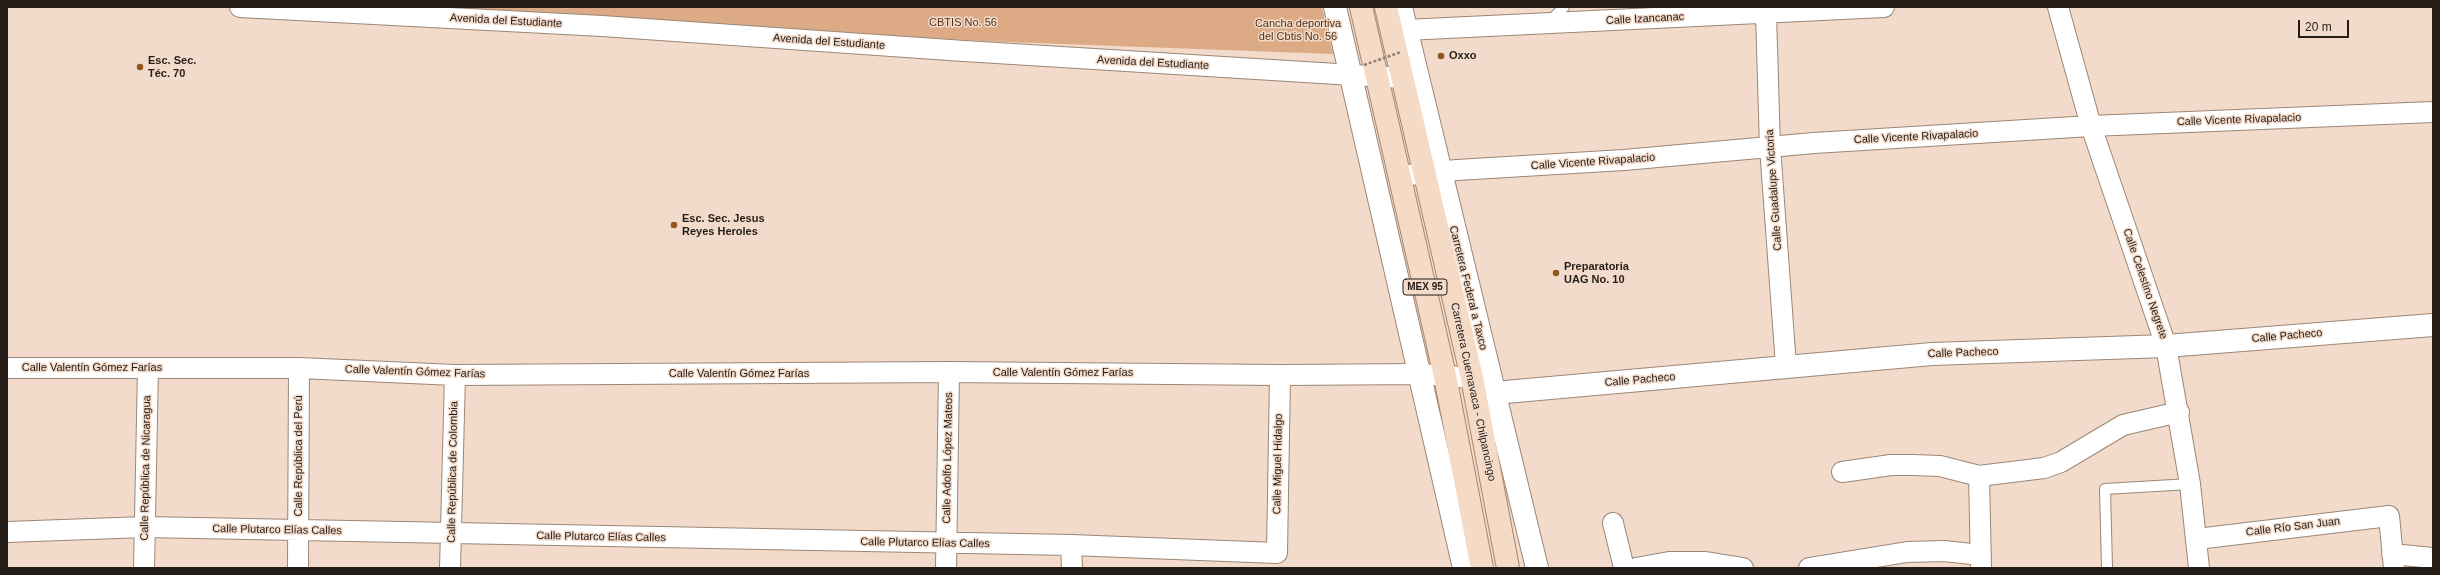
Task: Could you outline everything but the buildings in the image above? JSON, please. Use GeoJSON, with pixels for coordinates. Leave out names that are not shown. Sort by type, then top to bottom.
{"type":"FeatureCollection","features":[{"type":"Feature","properties":{"kind":"main road","name":"MEX 95"},"geometry":{"type":"LineString","coordinates":[[1361,7],[1363,72],[1399,176],[1446,376],[1482,568]]}},
{"type":"Feature","properties":{"kind":"main road","name":"Carretera Cuernavaca - Chilpancingo"},"geometry":{"type":"LineString","coordinates":[[1386,7],[1410,79],[1443,224],[1508,568]]}},
{"type":"Feature","properties":{"kind":"street","name":"Avenida del Estudiante"},"geometry":{"type":"LineString","coordinates":[[240,7],[602,26],[964,51],[1363,72],[1410,79]]}},
{"type":"Feature","properties":{"kind":"street"},"geometry":{"type":"LineString","coordinates":[[1335,7],[1363,72],[1420,374],[1464,568]]}},
{"type":"Feature","properties":{"kind":"street"},"geometry":{"type":"LineString","coordinates":[[1400,7],[1405,30],[1410,79]]}},
{"type":"Feature","properties":{"kind":"street","name":"Calle Izancanac"},"geometry":{"type":"LineString","coordinates":[[1405,30],[1766,14],[1884,7]]}},
{"type":"Feature","properties":{"kind":"street","name":"Calle Celestino Negrete"},"geometry":{"type":"LineString","coordinates":[[2058,7],[2091,126],[2166,346],[2190,484],[2199,568]]}},
{"type":"Feature","properties":{"kind":"street","name":"Calle Guadalupe Victoria"},"geometry":{"type":"LineString","coordinates":[[1766,14],[1770,147],[1786,366]]}},
{"type":"Feature","properties":{"kind":"street","name":"Calle Vicente Rivapalacio"},"geometry":{"type":"LineString","coordinates":[[1399,176],[1770,147],[2091,126],[2433,112]]}},
{"type":"Feature","properties":{"kind":"street"},"geometry":{"type":"LineString","coordinates":[[1411,229],[1443,224]]}},
{"type":"Feature","properties":{"kind":"street","name":"Carretera Federal a Taxco"},"geometry":{"type":"LineString","coordinates":[[1443,224],[1494,394],[1537,568]]}},
{"type":"Feature","properties":{"kind":"street","name":"Calle Pacheco"},"geometry":{"type":"LineString","coordinates":[[1494,394],[1786,366],[1932,354],[2166,346],[2433,325]]}},
{"type":"Feature","properties":{"kind":"street","name":"Calle Valentín Gómez Farías"},"geometry":{"type":"LineString","coordinates":[[7,368],[300,368],[455,375],[949,372],[1280,375],[1420,374],[1472,378]]}},
{"type":"Feature","properties":{"kind":"street","name":"Calle República de Nicaragua"},"geometry":{"type":"LineString","coordinates":[[144,568],[148,368]]}},
{"type":"Feature","properties":{"kind":"street","name":"Calle República del Perú"},"geometry":{"type":"LineString","coordinates":[[298,568],[300,368]]}},
{"type":"Feature","properties":{"kind":"street","name":"Calle Adolfo López Mateos"},"geometry":{"type":"LineString","coordinates":[[946,568],[949,372]]}},
{"type":"Feature","properties":{"kind":"street","name":"Calle República de Colombia"},"geometry":{"type":"LineString","coordinates":[[450,568],[455,375]]}},
{"type":"Feature","properties":{"kind":"street","name":"Calle Miguel Hidalgo"},"geometry":{"type":"LineString","coordinates":[[1277,553],[1280,375]]}},
{"type":"Feature","properties":{"kind":"street"},"geometry":{"type":"LineString","coordinates":[[1842,472],[1891,465],[1940,466],[1972,473],[2050,466],[2061,462],[2123,425],[2178,412]]}},
{"type":"Feature","properties":{"kind":"street"},"geometry":{"type":"LineString","coordinates":[[1809,568],[1907,552],[1944,550],[1981,562],[1972,473]]}},
{"type":"Feature","properties":{"kind":"street","name":"Calle Río San Juan"},"geometry":{"type":"LineString","coordinates":[[2197,539],[2389,516],[2393,561]]}},
{"type":"Feature","properties":{"kind":"street"},"geometry":{"type":"LineString","coordinates":[[1613,523],[1624,568]]}},
{"type":"Feature","properties":{"kind":"street","name":"Calle Plutarco Elías Calles"},"geometry":{"type":"LineString","coordinates":[[7,532],[146,527],[946,544],[1071,545],[1277,553]]}},
{"type":"Feature","properties":{"kind":"street"},"geometry":{"type":"LineString","coordinates":[[1071,545],[1072,568]]}},
{"type":"Feature","properties":{"kind":"street"},"geometry":{"type":"LineString","coordinates":[[2393,561],[2433,558]]}},
{"type":"Feature","properties":{"kind":"street"},"geometry":{"type":"LineString","coordinates":[[1636,568],[1669,562],[1706,562],[1743,568]]}},
{"type":"Feature","properties":{"kind":"lane"},"geometry":{"type":"LineString","coordinates":[[1548,24],[1564,7]]}},
{"type":"Feature","properties":{"kind":"lane"},"geometry":{"type":"LineString","coordinates":[[2107,568],[2105,489],[2190,484]]}},
{"type":"Feature","properties":{"kind":"path"},"geometry":{"type":"LineString","coordinates":[[1363,72],[1401,52]]}},
{"type":"Feature","properties":{"kind":"green space"},"geometry":{"type":"Polygon","coordinates":[[[372,7],[1322,7],[1333,54],[981,41],[372,7]]]}},
{"type":"Feature","properties":{"kind":"place","name":"Oxxo"},"geometry":{"type":"Point","coordinates":[1441,56]}},
{"type":"Feature","properties":{"kind":"place","name":"Esc. Sec. Téc. 70"},"geometry":{"type":"Point","coordinates":[140,67]}},
{"type":"Feature","properties":{"kind":"place","name":"Esc. Sec. Jesus Reyes Heroles"},"geometry":{"type":"Point","coordinates":[674,225]}},
{"type":"Feature","properties":{"kind":"place","name":"Preparatoria UAG No. 10"},"geometry":{"type":"Point","coordinates":[1556,273]}},
{"type":"Feature","properties":{"kind":"park label","name":"CBTIS No. 56"},"geometry":{"type":"Point","coordinates":[963,23]}},
{"type":"Feature","properties":{"kind":"park label","name":"Cancha deportiva del Cbtis No. 56"},"geometry":{"type":"Point","coordinates":[1298,30]}}]}
